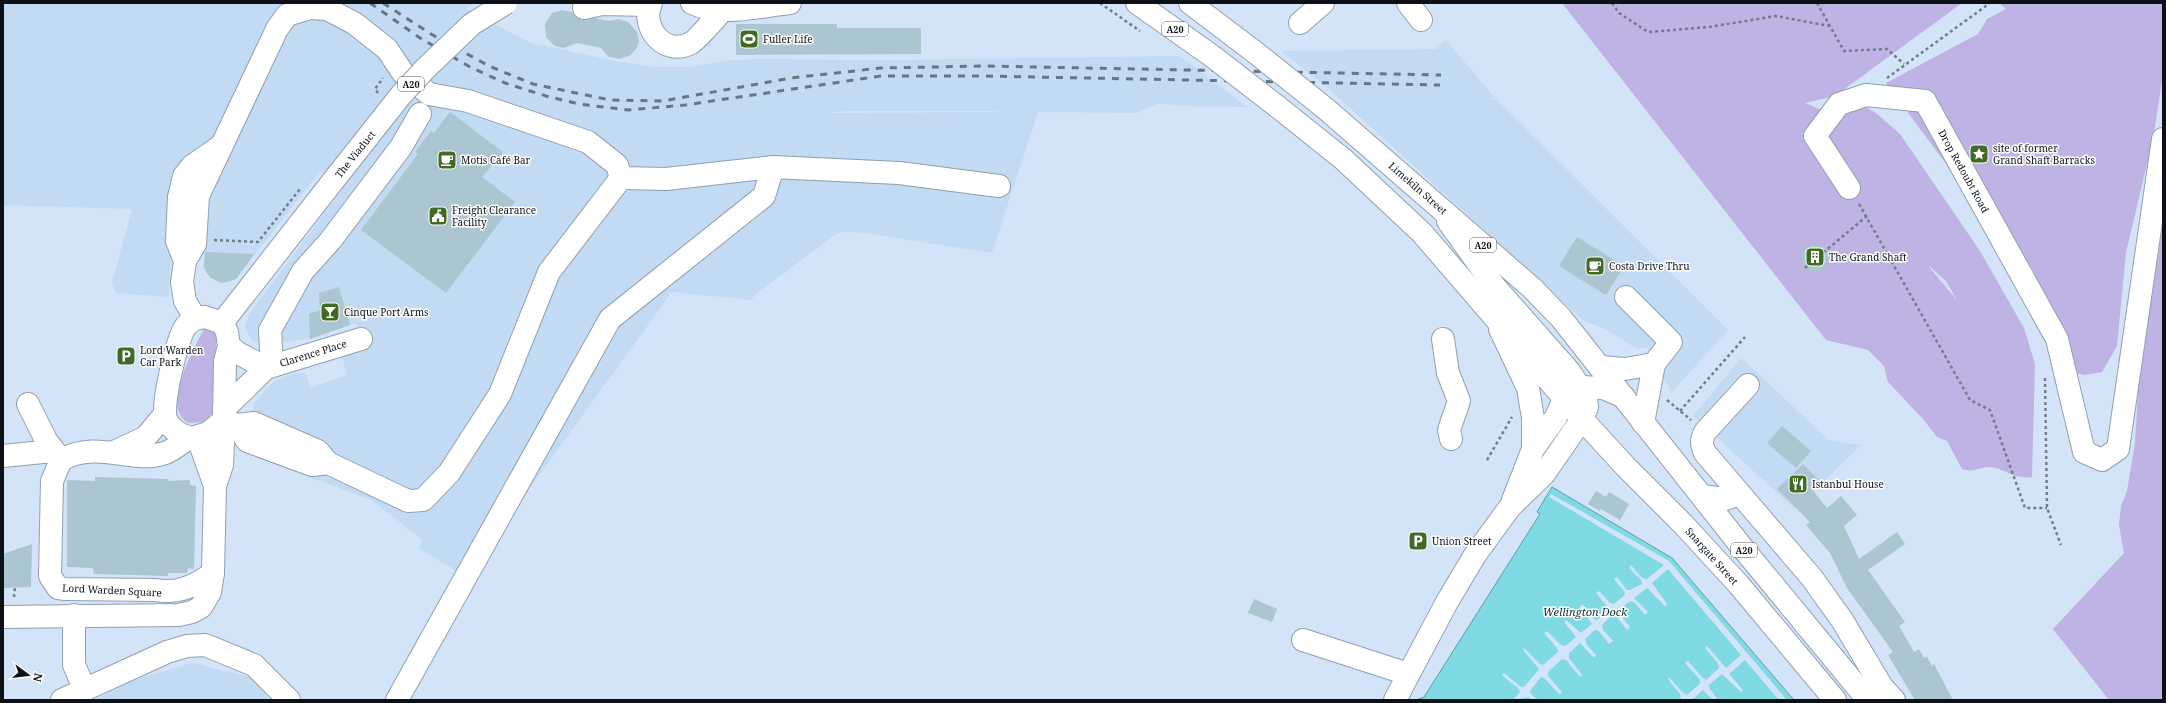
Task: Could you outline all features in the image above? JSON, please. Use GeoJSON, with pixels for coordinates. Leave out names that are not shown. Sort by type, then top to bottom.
{"type":"FeatureCollection","features":[{"type":"Feature","properties":{"kind":"main road","name":"The Viaduct"},"geometry":{"type":"LineString","coordinates":[[222,323],[401,95],[425,69],[472,24],[506,3]]}},
{"type":"Feature","properties":{"kind":"main road"},"geometry":{"type":"LineString","coordinates":[[692,3],[705,8],[723,10],[790,3]]}},
{"type":"Feature","properties":{"kind":"main road","name":"A20"},"geometry":{"type":"LineString","coordinates":[[1137,3],[1212,56],[1278,107],[1343,159],[1389,201],[1431,243],[1494,315],[1573,392],[1582,419]]}},
{"type":"Feature","properties":{"kind":"main road"},"geometry":{"type":"LineString","coordinates":[[1300,23],[1324,3]]}},
{"type":"Feature","properties":{"kind":"main road"},"geometry":{"type":"LineString","coordinates":[[1408,3],[1421,20]]}},
{"type":"Feature","properties":{"kind":"main road"},"geometry":{"type":"LineString","coordinates":[[584,8],[602,4],[650,4],[648,21],[657,40],[668,45],[680,46],[692,43],[723,10]]}},
{"type":"Feature","properties":{"kind":"main road","name":"Limekiln Street"},"geometry":{"type":"LineString","coordinates":[[1198,5],[1326,109],[1532,288],[1561,318],[1624,397]]}},
{"type":"Feature","properties":{"kind":"main road"},"geometry":{"type":"LineString","coordinates":[[195,318],[185,301],[182,282],[185,261],[195,244],[198,196],[280,25],[287,15],[299,11],[310,8],[327,9],[354,23],[388,49],[402,73],[429,94],[453,97],[468,101],[588,142],[617,165],[621,178]]}},
{"type":"Feature","properties":{"kind":"main road","name":"Drop Redoubt Road"},"geometry":{"type":"LineString","coordinates":[[1849,188],[1815,136],[1839,104],[1866,95],[1925,101],[2057,339],[2084,452],[2102,460],[2118,448],[2163,139]]}},
{"type":"Feature","properties":{"kind":"main road"},"geometry":{"type":"LineString","coordinates":[[269,367],[270,330],[303,271],[330,241],[401,147],[420,114]]}},
{"type":"Feature","properties":{"kind":"main road"},"geometry":{"type":"LineString","coordinates":[[621,178],[666,179],[773,168],[899,173],[999,186]]}},
{"type":"Feature","properties":{"kind":"main road"},"geometry":{"type":"LineString","coordinates":[[397,700],[610,319],[764,196],[773,168]]}},
{"type":"Feature","properties":{"kind":"main road"},"geometry":{"type":"LineString","coordinates":[[228,418],[254,423],[318,451],[328,463],[408,501],[423,500],[449,473],[500,394],[550,272],[621,178]]}},
{"type":"Feature","properties":{"kind":"main road"},"geometry":{"type":"LineString","coordinates":[[1436,204],[1495,287],[1569,370],[1573,392],[1533,449],[1510,507]]}},
{"type":"Feature","properties":{"kind":"main road"},"geometry":{"type":"LineString","coordinates":[[1626,297],[1671,342],[1652,372],[1643,423]]}},
{"type":"Feature","properties":{"kind":"main road"},"geometry":{"type":"LineString","coordinates":[[1494,315],[1528,388],[1533,418],[1533,449]]}},
{"type":"Feature","properties":{"kind":"main road"},"geometry":{"type":"LineString","coordinates":[[3,617],[179,614],[192,612],[200,607],[210,592],[213,573],[215,486],[222,465],[228,418],[225,361],[229,346],[227,332],[222,323],[209,318],[195,318],[186,326],[178,347],[169,381],[165,414],[146,437],[114,452]]}},
{"type":"Feature","properties":{"kind":"main road","name":"Clarence Place"},"geometry":{"type":"LineString","coordinates":[[193,438],[214,429],[228,418],[269,367],[361,339]]}},
{"type":"Feature","properties":{"kind":"main road"},"geometry":{"type":"LineString","coordinates":[[1443,340],[1448,373],[1459,401],[1449,430],[1450,439]]}},
{"type":"Feature","properties":{"kind":"main road","name":"Clarence Place"},"geometry":{"type":"LineString","coordinates":[[229,346],[238,354],[269,367]]}},
{"type":"Feature","properties":{"kind":"main road"},"geometry":{"type":"LineString","coordinates":[[1601,367],[1652,372]]}},
{"type":"Feature","properties":{"kind":"main road"},"geometry":{"type":"LineString","coordinates":[[1748,385],[1705,432],[1701,439],[1701,446],[1705,453],[1812,578],[1842,620],[1878,697]]}},
{"type":"Feature","properties":{"kind":"main road"},"geometry":{"type":"LineString","coordinates":[[1573,392],[1603,388],[1624,397]]}},
{"type":"Feature","properties":{"kind":"main road","name":"A20"},"geometry":{"type":"LineString","coordinates":[[1624,397],[1702,496],[1878,697]]}},
{"type":"Feature","properties":{"kind":"main road"},"geometry":{"type":"LineString","coordinates":[[28,404],[57,455]]}},
{"type":"Feature","properties":{"kind":"main road"},"geometry":{"type":"LineString","coordinates":[[165,414],[174,430],[193,438],[215,486]]}},
{"type":"Feature","properties":{"kind":"main road"},"geometry":{"type":"LineString","coordinates":[[1395,700],[1475,555],[1510,507],[1544,474],[1582,419]]}},
{"type":"Feature","properties":{"kind":"main road","name":"Snargate Street"},"geometry":{"type":"LineString","coordinates":[[1582,419],[1625,466],[1683,524],[1745,593],[1835,700]]}},
{"type":"Feature","properties":{"kind":"main road"},"geometry":{"type":"LineString","coordinates":[[3,456],[57,455],[79,452],[114,452],[135,456],[155,455],[166,453],[193,438]]}},
{"type":"Feature","properties":{"kind":"main road","name":"Lord Warden Square"},"geometry":{"type":"LineString","coordinates":[[57,455],[52,481],[50,576],[58,588],[156,590],[168,592],[192,587],[213,573]]}},
{"type":"Feature","properties":{"kind":"main road"},"geometry":{"type":"LineString","coordinates":[[1702,496],[1725,499],[1740,494]]}},
{"type":"Feature","properties":{"kind":"main road"},"geometry":{"type":"LineString","coordinates":[[74,615],[74,665],[85,690]]}},
{"type":"Feature","properties":{"kind":"main road"},"geometry":{"type":"LineString","coordinates":[[1303,640],[1355,648],[1408,674]]}},
{"type":"Feature","properties":{"kind":"main road"},"geometry":{"type":"LineString","coordinates":[[62,700],[167,652],[187,646],[205,645],[254,665],[289,700]]}},
{"type":"Feature","properties":{"kind":"path"},"geometry":{"type":"LineString","coordinates":[[1612,3],[1619,13],[1648,32],[1709,27],[1776,16],[1829,26]]}},
{"type":"Feature","properties":{"kind":"path"},"geometry":{"type":"LineString","coordinates":[[1817,3],[1844,51],[1887,49],[1904,64],[1990,3]]}},
{"type":"Feature","properties":{"kind":"path"},"geometry":{"type":"LineString","coordinates":[[382,96],[374,89],[386,75]]}},
{"type":"Feature","properties":{"kind":"path"},"geometry":{"type":"LineString","coordinates":[[372,97],[377,91]]}},
{"type":"Feature","properties":{"kind":"path"},"geometry":{"type":"LineString","coordinates":[[210,240],[258,242],[301,188]]}},
{"type":"Feature","properties":{"kind":"path"},"geometry":{"type":"LineString","coordinates":[[1849,188],[1867,216],[1970,400],[1990,410],[2025,508],[2047,508]]}},
{"type":"Feature","properties":{"kind":"path"},"geometry":{"type":"LineString","coordinates":[[1806,268],[1867,216]]}},
{"type":"Feature","properties":{"kind":"path"},"geometry":{"type":"LineString","coordinates":[[1680,411],[1745,337]]}},
{"type":"Feature","properties":{"kind":"path"},"geometry":{"type":"LineString","coordinates":[[1652,372],[1659,393],[1705,432]]}},
{"type":"Feature","properties":{"kind":"path"},"geometry":{"type":"LineString","coordinates":[[2045,377],[2047,508],[2061,546]]}},
{"type":"Feature","properties":{"kind":"path"},"geometry":{"type":"LineString","coordinates":[[1487,460],[1514,415]]}},
{"type":"Feature","properties":{"kind":"shaded area"},"geometry":{"type":"Polygon","coordinates":[[[3,3],[474,3],[466,9],[531,43],[616,61],[655,67],[689,67],[729,60],[758,59],[886,60],[1180,56],[1247,107],[1177,106],[1159,103],[1136,113],[1038,112],[992,253],[866,233],[845,232],[836,234],[756,294],[751,300],[672,292],[466,576],[418,548],[423,540],[371,500],[302,474],[304,470],[264,416],[253,410],[254,403],[274,381],[298,372],[306,374],[310,388],[347,375],[342,356],[361,339],[356,323],[310,339],[263,344],[251,340],[245,327],[249,314],[343,189],[320,171],[236,279],[229,282],[222,283],[211,278],[204,267],[204,252],[171,251],[169,297],[116,293],[112,283],[132,209],[3,205],[3,3]],[[847,111],[825,113],[999,112],[847,111]]]}},
{"type":"Feature","properties":{"kind":"shaded area"},"geometry":{"type":"Polygon","coordinates":[[[1562,3],[1962,3],[1835,96],[1805,103],[1841,118],[1857,102],[1876,113],[1900,134],[1980,251],[2024,328],[2035,364],[2032,477],[2020,477],[2000,469],[1990,467],[1973,470],[1962,469],[1947,441],[1937,437],[1923,419],[1888,382],[1884,366],[1868,350],[1826,340],[1562,3]],[[1929,266],[1957,300],[1946,281],[1929,266]]]}},
{"type":"Feature","properties":{"kind":"shaded area"},"geometry":{"type":"Polygon","coordinates":[[[1999,3],[2163,3],[2163,74],[2153,139],[2126,252],[2117,346],[2102,372],[2085,375],[2073,373],[2035,274],[1968,163],[1949,168],[1886,83],[1978,34],[1987,19],[2006,9],[1999,3]]]}},
{"type":"Feature","properties":{"kind":"shaded area"},"geometry":{"type":"Polygon","coordinates":[[[1446,40],[1495,98],[1477,99],[1496,99],[1728,330],[1672,392],[1661,375],[1657,361],[1646,347],[1637,349],[1605,329],[1584,321],[1338,97],[1281,51],[1436,49],[1446,40]]]}},
{"type":"Feature","properties":{"kind":"shaded area"},"geometry":{"type":"Polygon","coordinates":[[[2163,224],[2163,700],[2109,700],[2053,629],[2124,553],[2119,525],[2121,506],[2127,491],[2135,443],[2140,357],[2144,347],[2163,224]]]}},
{"type":"Feature","properties":{"kind":"shaded area"},"geometry":{"type":"Polygon","coordinates":[[[207,323],[218,328],[214,365],[214,411],[204,422],[189,423],[180,415],[177,404],[178,390],[189,360],[207,323]]]}},
{"type":"Feature","properties":{"kind":"shaded area"},"geometry":{"type":"Polygon","coordinates":[[[1741,358],[1829,440],[1861,445],[1795,509],[1693,416],[1741,358]]]}},
{"type":"Feature","properties":{"kind":"shaded area"},"geometry":{"type":"Polygon","coordinates":[[[192,663],[251,677],[270,700],[95,700],[130,681],[192,663]]]}},
{"type":"Feature","properties":{"kind":"water","name":"Wellington Dock"},"geometry":{"type":"Polygon","coordinates":[[[1552,487],[1672,558],[1794,700],[1416,700],[1424,697],[1540,514],[1537,512],[1552,487]]]}},
{"type":"Feature","properties":{"kind":"pier"},"geometry":{"type":"Polygon","coordinates":[[[1551,494],[1669,561],[1787,700],[1779,700],[1745,660],[1729,674],[1743,690],[1741,692],[1722,674],[1709,685],[1710,689],[1718,700],[1713,700],[1703,690],[1692,700],[1681,700],[1680,694],[1668,679],[1669,677],[1682,692],[1687,695],[1700,684],[1700,680],[1685,663],[1688,661],[1706,680],[1719,668],[1718,663],[1705,648],[1707,646],[1726,668],[1741,655],[1668,569],[1652,583],[1667,604],[1665,606],[1647,588],[1634,598],[1648,612],[1645,615],[1635,603],[1630,601],[1619,610],[1621,616],[1630,627],[1627,630],[1617,617],[1612,615],[1602,625],[1603,630],[1613,641],[1609,644],[1599,631],[1595,630],[1585,639],[1587,645],[1596,655],[1594,658],[1580,643],[1569,653],[1569,658],[1582,675],[1580,677],[1566,660],[1562,659],[1548,672],[1548,676],[1562,692],[1559,694],[1544,678],[1541,677],[1530,691],[1538,700],[1532,700],[1528,697],[1513,700],[1520,692],[1519,689],[1502,675],[1504,673],[1521,687],[1524,687],[1539,669],[1523,650],[1524,648],[1540,664],[1543,665],[1558,652],[1557,648],[1544,633],[1547,631],[1561,645],[1565,646],[1576,637],[1564,622],[1566,620],[1581,633],[1592,624],[1580,607],[1582,604],[1594,619],[1597,620],[1608,610],[1607,606],[1596,593],[1599,591],[1610,603],[1614,604],[1625,595],[1624,591],[1614,579],[1617,577],[1627,590],[1642,584],[1641,580],[1629,568],[1631,565],[1642,578],[1647,579],[1664,565],[1549,497],[1551,494]]]}},
{"type":"Feature","properties":{"kind":"building"},"geometry":{"type":"Polygon","coordinates":[[[562,10],[572,12],[581,20],[594,18],[610,21],[618,19],[628,22],[637,32],[639,42],[636,49],[629,56],[619,59],[609,57],[601,48],[577,43],[564,48],[555,46],[546,37],[545,24],[552,13],[562,10]]]}},
{"type":"Feature","properties":{"kind":"building"},"geometry":{"type":"Polygon","coordinates":[[[736,24],[837,24],[837,28],[921,28],[921,54],[736,55],[736,24]]]}},
{"type":"Feature","properties":{"kind":"building","name":"Freight Clearance Facility"},"geometry":{"type":"Polygon","coordinates":[[[450,112],[503,152],[482,177],[515,202],[446,293],[361,230],[418,154],[415,152],[431,131],[434,133],[450,112]]]}},
{"type":"Feature","properties":{"kind":"building"},"geometry":{"type":"Polygon","coordinates":[[[1577,237],[1624,266],[1606,295],[1559,266],[1577,237]]]}},
{"type":"Feature","properties":{"kind":"building","name":"The Grand Shaft"},"geometry":{"type":"Polygon","coordinates":[[[1815,244],[1825,248],[1829,258],[1825,268],[1815,272],[1805,268],[1801,258],[1805,248],[1815,244]]]}},
{"type":"Feature","properties":{"kind":"building"},"geometry":{"type":"Polygon","coordinates":[[[205,252],[254,254],[236,279],[222,283],[211,278],[206,272],[204,267],[205,252]]]}},
{"type":"Feature","properties":{"kind":"building","name":"Cinque Port Arms"},"geometry":{"type":"Polygon","coordinates":[[[339,287],[350,325],[310,339],[309,314],[320,310],[319,293],[339,287]]]}},
{"type":"Feature","properties":{"kind":"building"},"geometry":{"type":"Polygon","coordinates":[[[1782,426],[1811,451],[1796,468],[1767,443],[1782,426]]]}},
{"type":"Feature","properties":{"kind":"building"},"geometry":{"type":"Polygon","coordinates":[[[1803,464],[1819,480],[1811,488],[1827,508],[1841,496],[1857,515],[1844,526],[1859,559],[1897,532],[1905,544],[1868,570],[1905,622],[1899,626],[1914,652],[1919,649],[1924,658],[1927,657],[1932,666],[1934,664],[1953,700],[1915,700],[1888,655],[1893,652],[1847,588],[1830,553],[1806,525],[1810,522],[1777,489],[1803,464]]]}},
{"type":"Feature","properties":{"kind":"building"},"geometry":{"type":"Polygon","coordinates":[[[95,477],[168,479],[169,481],[190,480],[190,485],[196,486],[194,569],[188,568],[187,573],[168,573],[168,576],[94,574],[93,568],[67,567],[67,480],[95,481],[95,477]]]}},
{"type":"Feature","properties":{"kind":"building"},"geometry":{"type":"Polygon","coordinates":[[[1596,491],[1606,497],[1609,492],[1629,504],[1620,520],[1601,509],[1600,511],[1588,504],[1596,491]]]}},
{"type":"Feature","properties":{"kind":"building"},"geometry":{"type":"Polygon","coordinates":[[[32,544],[31,587],[3,588],[3,554],[32,544]]]}},
{"type":"Feature","properties":{"kind":"building"},"geometry":{"type":"Polygon","coordinates":[[[1254,599],[1277,609],[1272,622],[1248,613],[1254,599]]]}},
{"type":"Feature","properties":{"kind":"railway"},"geometry":{"type":"LineString","coordinates":[[370,3],[420,38],[470,67],[505,83],[546,96],[579,104],[628,110],[685,105],[881,76],[985,76],[1440,85]]}},
{"type":"Feature","properties":{"kind":"railway"},"geometry":{"type":"LineString","coordinates":[[383,3],[431,34],[489,66],[533,84],[610,100],[663,101],[791,78],[881,68],[985,66],[1441,75]]}},
{"type":"Feature","properties":{"kind":"place","name":"Fuller Life"},"geometry":{"type":"Point","coordinates":[749,39]}},
{"type":"Feature","properties":{"kind":"place","name":"site of former Grand Shaft Barracks"},"geometry":{"type":"Point","coordinates":[1979,154]}},
{"type":"Feature","properties":{"kind":"place","name":"Motis Café Bar"},"geometry":{"type":"Point","coordinates":[447,160]}},
{"type":"Feature","properties":{"kind":"place","name":"Freight Clearance Facility"},"geometry":{"type":"Point","coordinates":[438,216]}},
{"type":"Feature","properties":{"kind":"place","name":"The Grand Shaft"},"geometry":{"type":"Point","coordinates":[1815,257]}},
{"type":"Feature","properties":{"kind":"place","name":"Costa Drive Thru"},"geometry":{"type":"Point","coordinates":[1595,266]}},
{"type":"Feature","properties":{"kind":"place","name":"Cinque Port Arms"},"geometry":{"type":"Point","coordinates":[330,312]}},
{"type":"Feature","properties":{"kind":"place","name":"Lord Warden Car Park"},"geometry":{"type":"Point","coordinates":[126,356]}},
{"type":"Feature","properties":{"kind":"place","name":"Istanbul House"},"geometry":{"type":"Point","coordinates":[1798,484]}},
{"type":"Feature","properties":{"kind":"place","name":"Union Street"},"geometry":{"type":"Point","coordinates":[1418,541]}}]}
